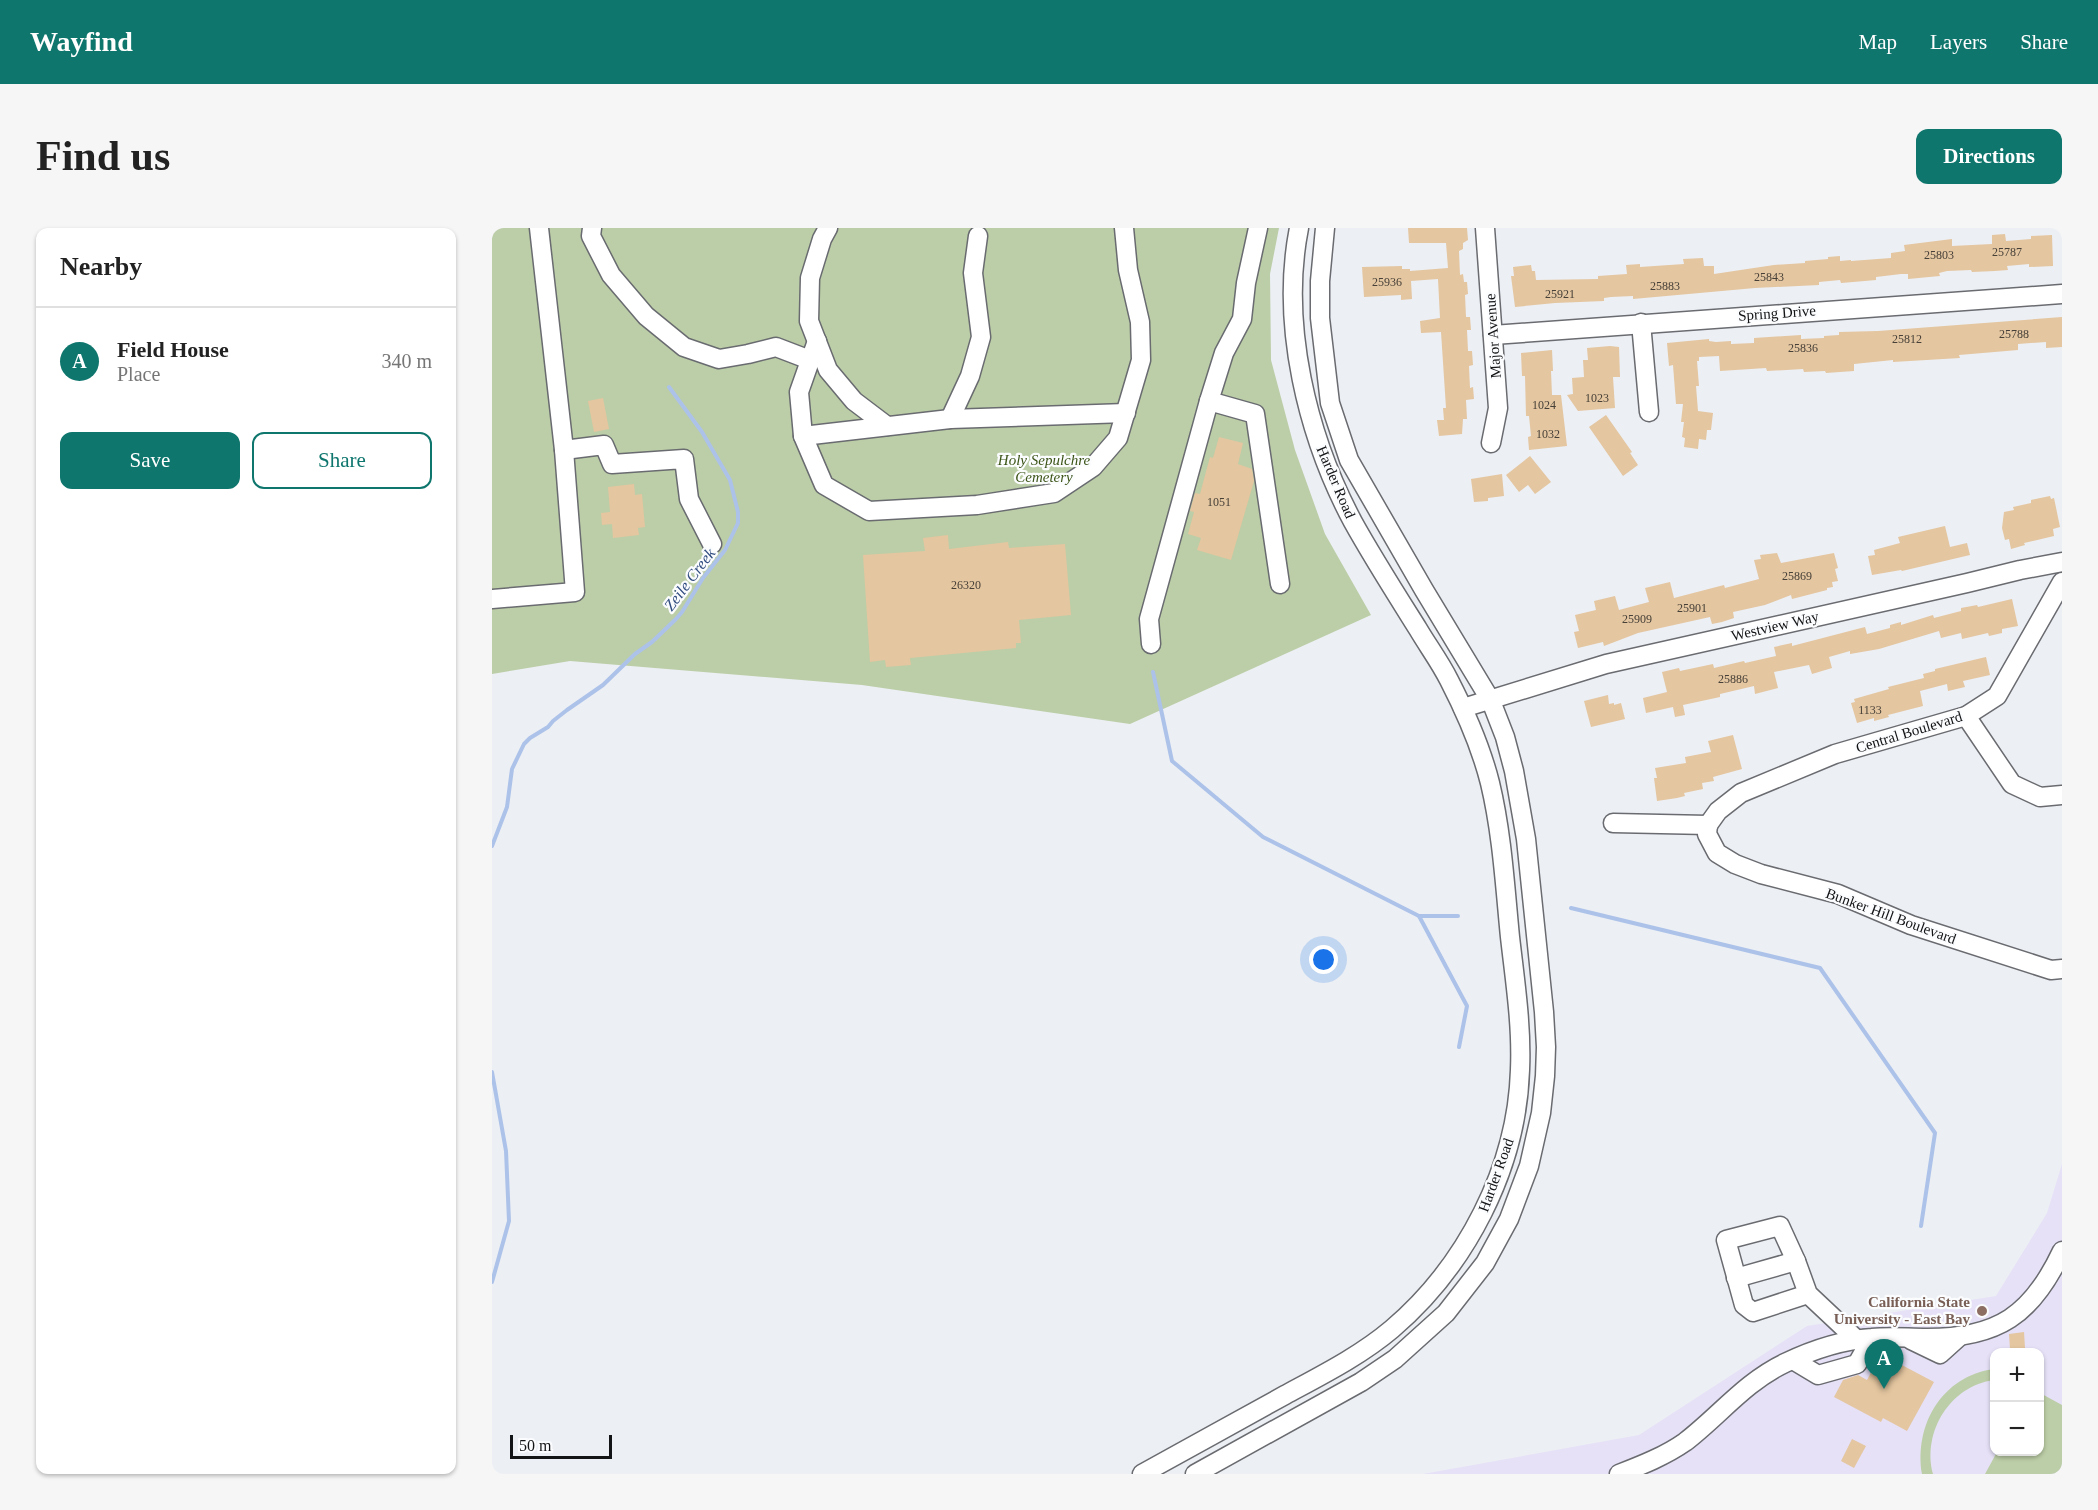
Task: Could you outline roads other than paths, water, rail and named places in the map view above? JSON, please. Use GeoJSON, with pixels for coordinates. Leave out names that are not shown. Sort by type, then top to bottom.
{"type":"FeatureCollection","features":[{"type":"Feature","properties":{"kind":"street"},"geometry":{"type":"LineString","coordinates":[[492,599],[575,592],[564,450],[539,228]]}},
{"type":"Feature","properties":{"kind":"street"},"geometry":{"type":"LineString","coordinates":[[592,228],[591,236],[611,275],[646,316],[684,347],[719,359],[776,347],[810,360]]}},
{"type":"Feature","properties":{"kind":"street"},"geometry":{"type":"LineString","coordinates":[[828,228],[822,239],[810,278],[809,321],[828,370],[854,401],[887,426]]}},
{"type":"Feature","properties":{"kind":"street"},"geometry":{"type":"LineString","coordinates":[[817,341],[799,392],[803,436],[824,485],[869,511],[978,505],[1054,493],[1093,467],[1118,438],[1141,360],[1140,322],[1128,270],[1124,228]]}},
{"type":"Feature","properties":{"kind":"street"},"geometry":{"type":"LineString","coordinates":[[1151,645],[1149,619],[1209,401],[1224,353],[1242,319],[1246,283],[1258,228]]}},
{"type":"Feature","properties":{"kind":"street","name":"Harder Road"},"geometry":{"type":"LineString","coordinates":[[1142,1474],[1339,1366],[1392,1328],[1423,1298],[1464,1246],[1494,1188],[1513,1128],[1520,1074],[1520,1044],[1498,830],[1490,784],[1479,747],[1448,677],[1355,525],[1336,489],[1322,453],[1304,389],[1294,316],[1294,276],[1299,228]]}},
{"type":"Feature","properties":{"kind":"street","name":"Harder Road"},"geometry":{"type":"LineString","coordinates":[[1195,1474],[1361,1383],[1395,1359],[1446,1313],[1485,1263],[1509,1219],[1529,1166],[1541,1113],[1545,1066],[1545,1024],[1521,807],[1504,736],[1491,701],[1349,460],[1330,403],[1320,318],[1320,281],[1325,228]]}},
{"type":"Feature","properties":{"kind":"street","name":"Major Avenue"},"geometry":{"type":"LineString","coordinates":[[1485,228],[1498,408],[1491,443]]}},
{"type":"Feature","properties":{"kind":"street"},"geometry":{"type":"LineString","coordinates":[[950,419],[970,376],[981,337],[973,273],[980,231]]}},
{"type":"Feature","properties":{"kind":"street","name":"Spring Drive"},"geometry":{"type":"LineString","coordinates":[[1493,335],[1641,322],[2062,294]]}},
{"type":"Feature","properties":{"kind":"street"},"geometry":{"type":"LineString","coordinates":[[1641,322],[1649,412]]}},
{"type":"Feature","properties":{"kind":"street"},"geometry":{"type":"LineString","coordinates":[[1209,401],[1255,414],[1280,584]]}},
{"type":"Feature","properties":{"kind":"street"},"geometry":{"type":"LineString","coordinates":[[803,436],[950,419],[1126,413]]}},
{"type":"Feature","properties":{"kind":"street"},"geometry":{"type":"LineString","coordinates":[[564,450],[604,445],[612,464],[684,459],[689,499],[712,544]]}},
{"type":"Feature","properties":{"kind":"street","name":"Westview Way"},"geometry":{"type":"LineString","coordinates":[[1491,701],[1606,664],[2062,562]]}},
{"type":"Feature","properties":{"kind":"street","name":"Central Boulevard"},"geometry":{"type":"LineString","coordinates":[[1708,825],[1718,811],[1741,793],[1835,754],[1966,716],[1997,696],[2062,582]]}},
{"type":"Feature","properties":{"kind":"street"},"geometry":{"type":"LineString","coordinates":[[1463,708],[1491,701]]}},
{"type":"Feature","properties":{"kind":"street"},"geometry":{"type":"LineString","coordinates":[[1966,716],[2012,784],[2040,797],[2062,795]]}},
{"type":"Feature","properties":{"kind":"street"},"geometry":{"type":"LineString","coordinates":[[1613,823],[1708,825]]}},
{"type":"Feature","properties":{"kind":"street","name":"Bunker Hill Boulevard"},"geometry":{"type":"LineString","coordinates":[[1708,825],[1707,834],[1717,853],[1735,864],[1761,874],[1838,894],[1911,925],[2051,970],[2062,969]]}},
{"type":"Feature","properties":{"kind":"street"},"geometry":{"type":"LineString","coordinates":[[1619,1474],[1657,1458],[1684,1443],[1737,1395],[1768,1373],[1793,1360],[1818,1375],[1857,1364],[1865,1350],[1860,1339],[1808,1294],[1780,1226],[1726,1240],[1744,1305],[1753,1312],[1808,1294]]}},
{"type":"Feature","properties":{"kind":"street"},"geometry":{"type":"LineString","coordinates":[[1860,1339],[1960,1336],[1985,1331],[2008,1320],[2025,1307],[2041,1290],[2062,1251]]}},
{"type":"Feature","properties":{"kind":"street"},"geometry":{"type":"LineString","coordinates":[[1736,1278],[1796,1261]]}},
{"type":"Feature","properties":{"kind":"waterway","name":"Zeile Creek"},"geometry":{"type":"LineString","coordinates":[[492,846],[507,807],[512,769],[524,744],[603,685],[676,619],[725,550],[738,523],[738,512],[730,480],[702,432],[669,387]]}},
{"type":"Feature","properties":{"kind":"waterway"},"geometry":{"type":"LineString","coordinates":[[1153,672],[1172,761],[1263,837],[1419,916],[1458,916]]}},
{"type":"Feature","properties":{"kind":"waterway"},"geometry":{"type":"LineString","coordinates":[[1571,908],[1820,968],[1935,1133],[1921,1226]]}},
{"type":"Feature","properties":{"kind":"waterway"},"geometry":{"type":"LineString","coordinates":[[1419,916],[1467,1006],[1459,1047]]}},
{"type":"Feature","properties":{"kind":"waterway"},"geometry":{"type":"LineString","coordinates":[[492,1072],[506,1151],[509,1221],[492,1282]]}},
{"type":"Feature","properties":{"kind":"place","name":"California State University - East Bay"},"geometry":{"type":"Point","coordinates":[1982,1311]}},
{"type":"Feature","properties":{"kind":"place","name":"Field House"},"geometry":{"type":"Point","coordinates":[1884,1389]}},
{"type":"Feature","properties":{"kind":"park label","name":"Holy Sepulchre Cemetery"},"geometry":{"type":"Point","coordinates":[1044,468]}}]}
